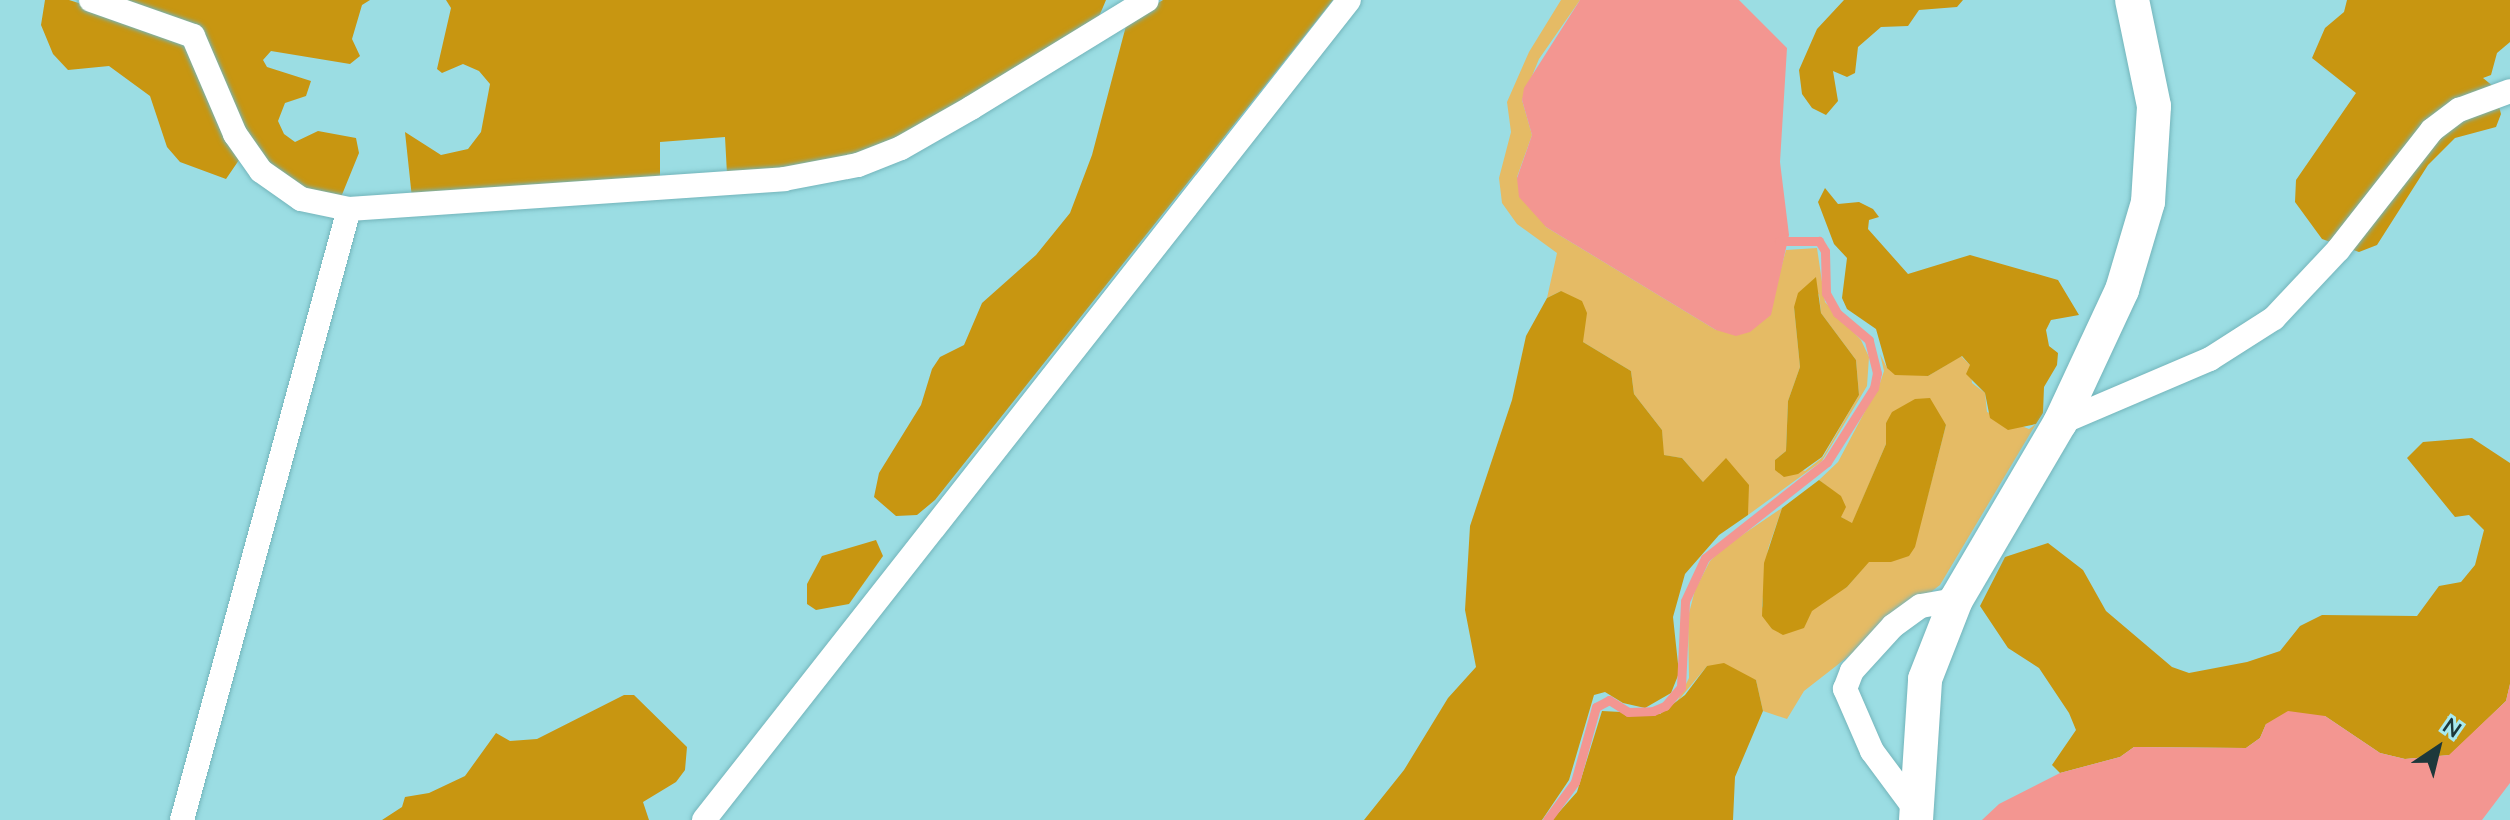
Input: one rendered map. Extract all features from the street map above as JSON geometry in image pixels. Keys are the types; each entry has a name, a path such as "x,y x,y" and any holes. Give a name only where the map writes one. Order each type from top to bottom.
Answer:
{"main road":[{"path":"1916,815 1925,679 1956,600 2060,423 2122,290 2148,202 2154,106 2132,0"}],"street":[{"path":"91,0 193,36 235,134 261,171 301,199 349,209 784,179 858,165 901,148 959,115 1147,0"},
{"path":"704,820 1349,0"},
{"path":"2060,423 2210,359 2274,318 2338,250 2432,130 2459,110 2510,91"},
{"path":"182,820 349,209"},
{"path":"1916,815 1872,751 1845,689 1852,671 1893,626 1921,606 1956,600"}],"shaded area":[{"path":"45,0 69,0 180,35 239,160 226,179 180,162 167,147 150,96 109,66 68,70 53,54 41,25"},
{"path":"110,0 370,0 362,5 352,39 360,56 350,64 271,51 263,60 267,67 311,81 306,96 285,103 278,121 284,134 295,142 318,131 356,138 359,153 339,202 305,195 257,157 208,44"},
{"path":"446,0 1106,0 1098,19 898,142 786,172 727,174 725,137 660,142 660,179 412,198 405,132 441,155 468,149 481,132 490,84 479,71 463,64 442,73 437,69 451,8"},
{"path":"1163,0 1333,0 935,500 917,515 896,516 874,497 879,473 921,405 932,369 940,357 964,345 982,303 1036,255 1070,213 1092,155 1127,22"},
{"path":"1561,0 1580,0 1539,59 1522,100 1532,135 1517,177 1546,227 1716,330 1780,272 1786,250 1817,248 1825,302 1861,340 1869,357 1867,386 1822,461 1748,515 1746,500 1709,479 1703,482 1682,458 1663,455 1662,430 1634,394 1631,371 1583,342 1561,291 1547,298 1557,253 1517,224 1502,203 1499,178 1511,132 1507,102 1529,52","holes":["1819,294 1821,313 1856,360 1859,395 1823,457 1805,471 1775,460 1786,451 1788,401 1800,367 1794,307"]},
{"path":"1580,0 1739,0 1787,48 1780,162 1789,235 1771,315 1750,332 1736,336 1716,330 1546,227 1519,197 1517,178 1532,135 1522,100 1524,88"},
{"path":"1844,0 1963,0 1957,7 1919,10 1908,26 1881,27 1858,47 1855,73 1847,77 1833,71 1838,101 1826,115 1812,108 1802,94 1799,70 1817,29"},
{"path":"2347,0 2510,0 2510,42 2497,53 2491,75 2483,78 2494,87 2501,114 2496,127 2455,138 2428,165 2377,245 2359,252 2322,239 2295,202 2296,180 2356,93 2312,58 2325,28 2344,12"},
{"path":"1825,188 1838,204 1859,202 1873,209 1879,217 1869,220 1868,229 1908,274 1970,255 2058,280 2079,315 2051,320 2046,330 2049,346 2058,353 2057,365 2044,387 2043,413 2036,424 2008,430 1990,418 1985,393 1966,374 1970,365 1962,356 1928,376 1895,375 1887,368 1876,329 1847,309 1842,298 1847,258 1834,244 1818,202"},
{"path":"1816,277 1821,313 1856,360 1859,395 1822,457 1798,474 1784,477 1775,470 1775,460 1786,451 1788,401 1800,367 1794,307 1798,293"},
{"path":"1561,291 1582,301 1587,313 1583,342 1631,371 1634,394 1662,430 1664,455 1682,458 1703,482 1726,458 1749,485 1748,515 1719,535 1685,574 1673,617 1679,673 1671,693 1645,708 1623,703 1605,692 1594,695 1569,780 1542,820 1364,820 1404,770 1448,698 1476,667 1465,610 1470,526 1512,400 1526,336 1547,298"},
{"path":"1880,354 1887,368 1928,376 1961,356 1970,365 1972,383 1985,393 1987,412 2029,429 2036,424 1940,585 1804,691 1787,719 1763,711 1756,680 1707,666 1677,702 1689,678 1688,617 1695,590 1710,561 1723,548 1782,508 1768,549 1762,606 1772,629 1847,587 1869,561 1891,562 1925,506 1946,425 1909,405 1886,423 1886,444 1852,524 1841,517 1829,488 1819,480 1838,462 1880,383 1884,371"},
{"path":"1930,398 1946,425 1915,547 1909,556 1891,562 1869,562 1847,587 1812,611 1804,628 1783,635 1772,629 1762,616 1764,563 1782,508 1819,480 1841,496 1846,507 1841,517 1852,523 1886,444 1886,423 1892,412 1915,399"},
{"path":"2472,438 2510,463 2510,684 2506,701 2450,755 2405,759 2380,753 2325,716 2266,724 2260,738 2246,748 2134,747 2120,757 2060,773 2052,765 2076,730 2069,713 2039,668 2008,648 1980,606 2005,557 2048,543 2083,570 2106,611 2172,667 2189,673 2247,662 2280,651 2300,626 2322,615 2417,616 2439,586 2461,582 2475,565 2484,530 2469,515 2455,517 2407,458 2423,442"},
{"path":"876,540 883,556 849,604 816,610 807,604 807,584 822,556"},
{"path":"1724,663 1756,680 1763,711 1735,777 1733,820 1552,820 1577,792 1602,711 1660,714 1685,695 1707,666"},
{"path":"2510,684 2510,783 2482,820 1982,820 1999,804 2060,773 2120,757 2134,747 2246,748 2260,738 2266,724 2288,711 2325,716 2380,753 2405,759 2449,755 2506,701"},
{"path":"624,695 634,695 687,747 685,770 676,782 643,802 649,820 382,820 402,807 405,797 429,793 465,776 496,733 510,741 537,739"}],"waterway":[{"path":"1547,820 1575,782 1596,707 1609,700 1628,712 1653,711 1665,706 1681,687 1685,601 1705,558 1827,462 1874,388 1877,373 1869,340 1837,313 1826,293 1825,251 1819,241 1779,241"}]}
